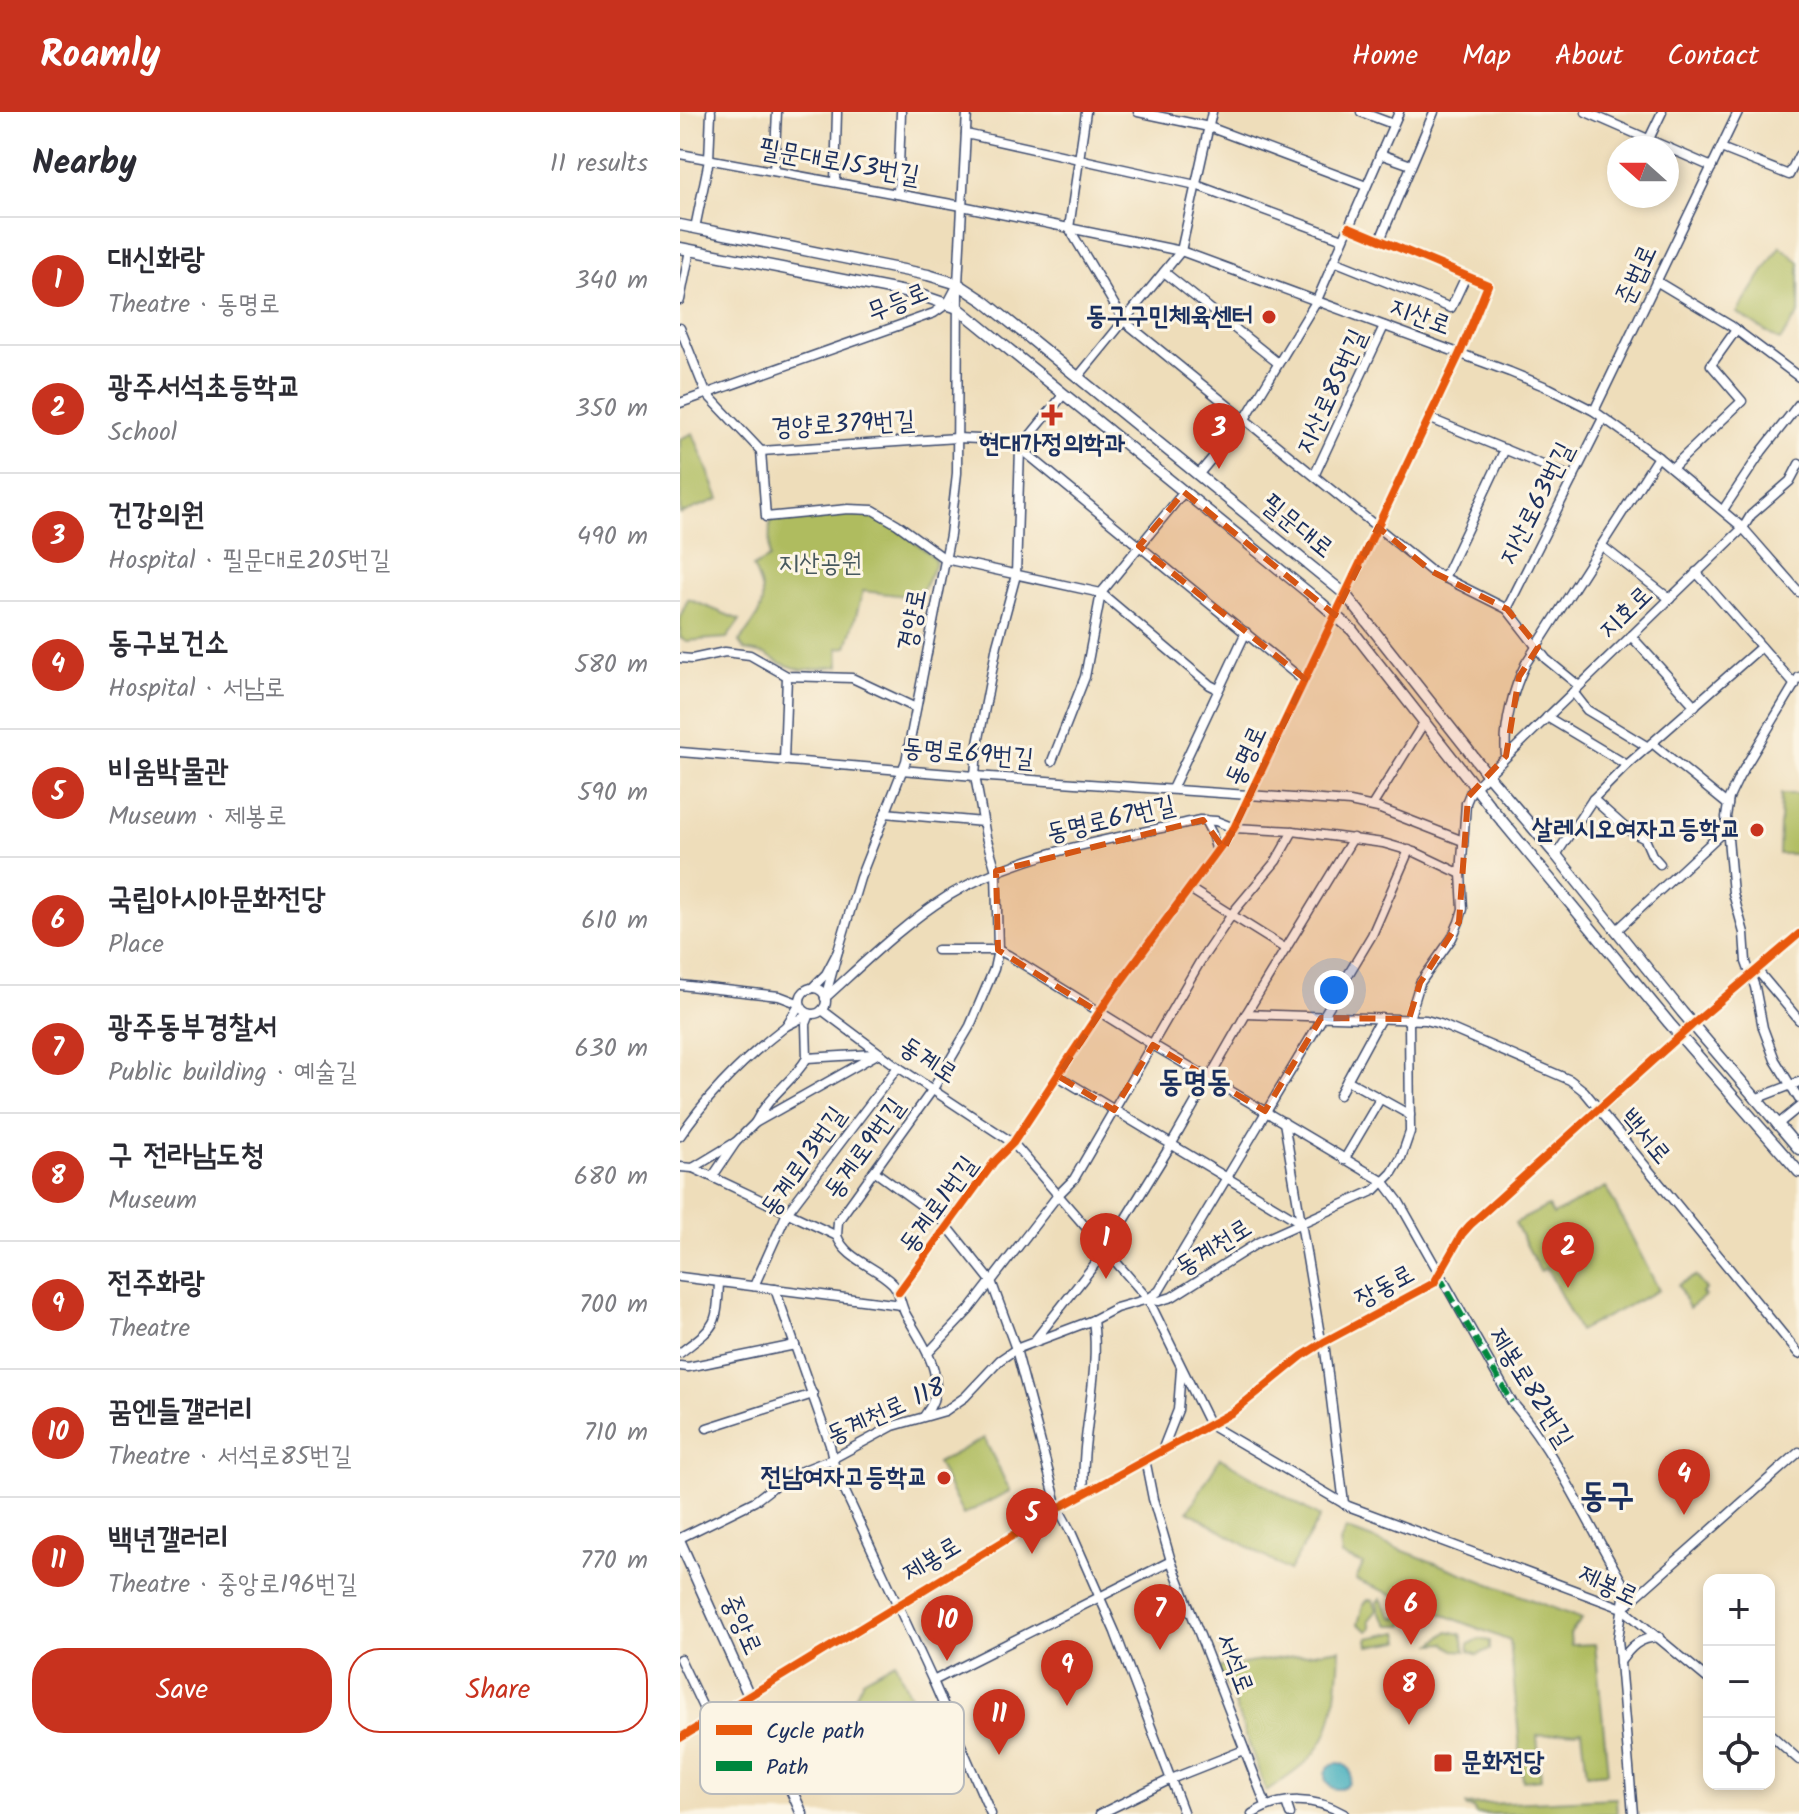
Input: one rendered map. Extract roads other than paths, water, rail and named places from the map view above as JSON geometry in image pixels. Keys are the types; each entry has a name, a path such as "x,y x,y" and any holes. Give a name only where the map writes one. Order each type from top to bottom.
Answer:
{"main road":[{"name":"필문대로","path":"680,225 958,284 984,301 1345,594 1692,1025 1799,1149"},
{"name":"필문대로","path":"685,249 953,305 1352,630 1474,787 1799,1172"},
{"name":"중앙로","path":"680,1540 752,1702"},
{"name":"중앙로","path":"793,1794 802,1814"}],"street":[{"path":"695,228 709,160 711,112"},
{"path":"774,171 777,112"},
{"path":"835,182 837,112"},
{"path":"898,194 901,112"},
{"name":"무등로","path":"958,284 967,112"},
{"path":"1086,112 1069,228 1124,321"},
{"path":"1138,112 1209,127 1366,186"},
{"path":"1078,377 1181,251 1212,112"},
{"path":"1361,112 1393,124"},
{"path":"1198,475 1245,419 1317,300 1399,112"},
{"path":"1380,240 1434,112"},
{"path":"1586,112 1642,136"},
{"path":"1650,136 1662,112"},
{"name":"준법로","path":"1594,411 1738,112"},
{"path":"966,134 1196,185 1343,239"},
{"path":"1721,148 1789,175 1799,155"},
{"path":"1679,152 1712,167"},
{"name":"필문대로153번길","path":"680,154 962,206"},
{"path":"1380,154 1411,165"},
{"name":"지산로","path":"962,206 1181,251 1549,388 1594,411 1672,468 1743,528 1799,592"},
{"path":"1349,227 1466,276"},
{"path":"680,300 685,249"},
{"name":"지산로","path":"1334,261 1451,308 1466,276"},
{"path":"1164,272 1278,363"},
{"name":"동명로","path":"1013,1143 1100,1013 1217,853 1252,795 1460,353 1488,285 1466,276"},
{"path":"1656,281 1736,330 1799,377"},
{"name":"경양로","path":"822,1010 860,878 908,754 945,559 956,498 953,305 958,284"},
{"name":"무등로","path":"680,403 953,305"},
{"name":"지산로85번길","path":"1124,321 1444,578 1507,609"},
{"name":"지산로85번길","path":"1315,474 1384,326"},
{"path":"680,328 706,393"},
{"path":"1672,468 1742,401 1711,365 1736,330"},
{"name":"경양로379번길","path":"706,393 761,451 957,438 1022,444"},
{"path":"996,871 975,776 984,705 1016,575 1022,444 1064,394"},
{"path":"1723,510 1762,451 1799,404"},
{"name":"지산로63번길","path":"1507,609 1603,418"},
{"path":"1431,419 1574,478"},
{"path":"1022,444 1139,546 1304,681"},
{"path":"1444,578 1505,449"},
{"path":"761,451 766,517 848,509 873,510 945,559 1101,593 1218,689"},
{"path":"1506,756 1505,738 1519,677 1658,457"},
{"name":"지호로","path":"1474,787 1743,528 1751,515 1790,481 1799,464"},
{"path":"1052,761 1085,677 1101,593 1184,492"},
{"path":"1602,546 1670,599"},
{"path":"1696,572 1761,647 1797,681 1739,777 1728,805 1726,829 1733,893 1763,1028 1775,1060 1795,1084 1799,1099"},
{"path":"1507,609 1546,659 1576,689 1587,710 1650,745 1728,805"},
{"path":"1172,789 1246,632"},
{"path":"1631,636 1695,706"},
{"path":"1556,855 1593,799 1627,765 1761,647"},
{"path":"680,658 741,653 763,660 787,676 852,678 916,708"},
{"path":"784,761 787,676"},
{"path":"1547,717 1627,765"},
{"path":"1372,806 1425,721"},
{"name":"동명로69번길","path":"680,752 1319,799 1372,806 1463,841"},
{"name":"동계천로","path":"1148,1299 1159,1301 1172,1297 1230,1258 1300,1222 1375,1190 1397,1165 1407,1143 1410,1115 1409,1019 1420,983 1452,938 1463,909 1461,874 1466,803 1474,787"},
{"path":"1593,799 1628,830 1645,839 1660,864"},
{"path":"885,813 982,817"},
{"path":"1205,820 1217,853"},
{"name":"동명로67번길","path":"825,998 909,922 950,895 996,871 1032,859 1205,820 1234,828 1353,838 1409,850"},
{"path":"1616,931 1726,829"},
{"path":"929,1352 969,1310 1058,1195 1074,1179 1201,960 1230,916 1276,861 1293,831"},
{"path":"1034,1341 1106,1250 1353,838"},
{"path":"1148,1299 1164,1286 1225,1178 1378,925 1409,850 1461,874"},
{"name":"동계로9번길","path":"837,1236 838,1221 933,1089 985,994 998,950 996,871"},
{"path":"1190,889 1286,949"},
{"name":"장동로","path":"1210,1425 1233,1412 1324,1342 1434,1283 1462,1234 1692,1025 1799,934"},
{"path":"937,950 998,950 1384,1182"},
{"name":"경양로","path":"786,1026 801,997 821,981 838,951"},
{"path":"1753,973 1799,1020"},
{"path":"680,985 779,996 800,1004 810,1014"},
{"path":"779,996 810,989 818,990 825,998"},
{"path":"680,1136 722,1083 786,1026 822,1010"},
{"name":"동계로","path":"822,1010 898,1067 1013,1143"},
{"path":"755,1123 766,1102 807,1058 806,1024 810,1014"},
{"path":"1246,1014 1409,1019"},
{"path":"1339,1095 1381,1018"},
{"name":"백서로","path":"1409,1019 1440,1024 1570,1080 1584,1091 1598,1112 1799,1354"},
{"path":"807,1058 879,1053"},
{"path":"693,1168 736,1142 755,1123 879,1053"},
{"name":"동계로13번길","path":"754,1286 787,1213 898,1067"},
{"name":"동계천로","path":"1058,1076 1300,1222"},
{"path":"1347,1080 1410,1115"},
{"path":"1755,1099 1795,1084"},
{"path":"1344,1160 1380,1099"},
{"path":"1777,1125 1799,1107"},
{"path":"1284,1122 1320,1335 1324,1342 1338,1432 1344,1504"},
{"path":"713,1176 736,1142"},
{"path":"1013,1143 1148,1299 1210,1425"},
{"name":"동계로1번길","path":"899,1292 994,1162 1013,1143"},
{"name":"동계로1번길","path":"680,1167 693,1168 713,1176 837,1236 846,1250 899,1292 901,1305"},
{"name":"동계로1번길","path":"874,1171 948,1226"},
{"name":"장동로","path":"1384,1182 1399,1202 1439,1276"},
{"path":"948,1226 991,1281 1016,1349 1058,1508 1099,1596 1184,1814"},
{"name":"제봉로82번길","path":"1439,1276 1512,1402 1558,1470 1622,1582 1622,1608 1617,1628 1633,1814"},
{"path":"680,1277 901,1305 929,1352 935,1370 931,1408 924,1417"},
{"path":"680,1353 712,1328 719,1307 719,1282"},
{"path":"775,1289 830,1445 835,1470 942,1702"},
{"name":"동계천로 118","path":"680,1540 736,1512 786,1477 832,1459 893,1426 945,1411 959,1402 1000,1360 1016,1349 1116,1308 1148,1299"},
{"path":"1084,1493 1093,1320"},
{"path":"680,1366 688,1367 795,1345"},
{"path":"1162,1449 1178,1410 1181,1364"},
{"path":"707,1428 813,1394"},
{"name":"제봉로","path":"738,1702 1058,1508 1210,1425 1344,1504 1622,1608 1703,1675"},
{"path":"1622,1608 1799,1452"},
{"name":"서석로","path":"1145,1459 1171,1561 1266,1805"},
{"path":"933,1681 1171,1561"},
{"path":"1619,1663 1635,1643 1660,1637"},
{"path":"680,1659 700,1702"},
{"name":"제봉로","path":"680,1738 700,1726"},
{"path":"1775,1738 1799,1760"},
{"path":"964,1750 991,1814"},
{"path":"1100,1814 1171,1779 1244,1750"},
{"path":"1286,1802 1290,1814"},
{"path":"1252,1814 1266,1805 1286,1802 1315,1802 1344,1814"}],"water":[{"path":"1338,1763 1347,1767 1351,1776 1347,1785 1338,1789 1329,1785 1325,1776 1329,1767"}],"place":[{"name":"동구구민체육센터","path":"1269,317"},
{"name":"현대가정의학과","path":"1052,415"},
{"name":"건강의원","path":"1219,469"},
{"name":"살레시오여자고등학교","path":"1757,830"},
{"name":"대신화랑","path":"1106,1279"},
{"name":"광주서석초등학교","path":"1568,1288"},
{"name":"전남여자고등학교","path":"944,1478"},
{"name":"동구보건소","path":"1684,1515"},
{"name":"비움박물관","path":"1032,1554"},
{"name":"국립아시아문화전당","path":"1411,1645"},
{"name":"광주동부경찰서","path":"1160,1650"},
{"name":"꿈엔들갤러리","path":"947,1661"},
{"name":"전주화랑","path":"1067,1706"},
{"name":"구 전라남도청","path":"1409,1725"},
{"name":"백년갤러리","path":"999,1755"},
{"name":"문화전당","path":"1443,1763"}],"district":[{"name":"동명동","path":"1195,1083"},
{"name":"동구","path":"1607,1497"}],"park label":[{"name":"지산공원","path":"820,564"}]}
